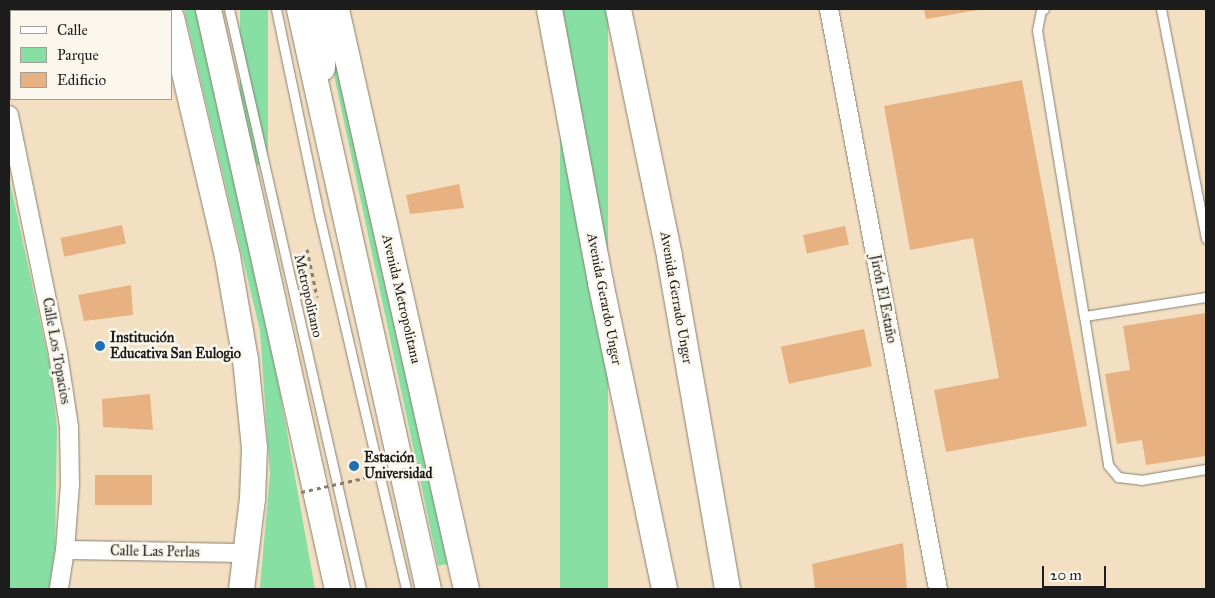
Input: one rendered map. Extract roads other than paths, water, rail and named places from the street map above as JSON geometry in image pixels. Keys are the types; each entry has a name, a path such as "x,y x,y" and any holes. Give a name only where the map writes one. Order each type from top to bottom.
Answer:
{"main road":[{"path":"208,9 338,589"},
{"path":"299,9 428,589"},
{"path":"318,9 324,43 318,96"},
{"name":"Avenida Metropolitana","path":"336,9 466,589"},
{"name":"Avenida Gerardo Unger","path":"549,9 600,282 664,589"},
{"name":"Avenida Gerrado Unger","path":"618,9 670,256 727,589"},
{"path":"172,21 228,256 245,358 254,448 252,498 241,589"}],"street":[{"name":"Jirón El Estaño","path":"829,9 938,589"},
{"name":"Calle Los Topacios","path":"9,115 58,354 68,427 70,484 65,550 58,589"},
{"name":"Calle Las Perlas","path":"65,550 245,553"}],"lane":[{"name":"Metropolitano","path":"229,9 360,589"},
{"path":"276,9 318,210 406,589"},
{"path":"1044,9 1042,10 1037,30 1108,465 1118,477 1141,480 1206,469"},
{"path":"1161,9 1206,239"},
{"path":"1084,316 1206,297"}],"place":[{"name":"Institución Educativa San Eulogio","path":"100,346"},
{"name":"Estación Universidad","path":"354,466"}]}
